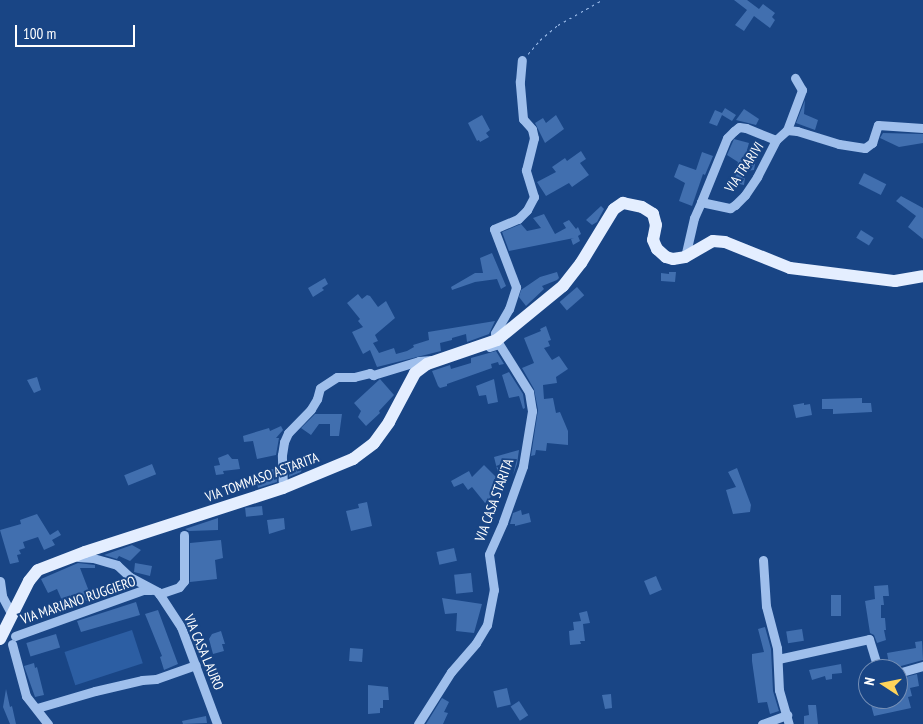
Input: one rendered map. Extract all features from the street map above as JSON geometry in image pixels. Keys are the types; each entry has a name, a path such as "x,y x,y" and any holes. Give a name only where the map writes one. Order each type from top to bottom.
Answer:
{"main road":[{"name":"VIA TOMMASO ASTARITA","path":"8,638 12,615 29,580 38,570 235,502 283,488 352,459 374,443 389,422 415,373 427,364 497,340 563,286 581,264 614,209 622,203 642,206 653,214 656,226 653,240 657,249 673,259 684,257"},
{"path":"684,257 713,241 725,242 790,268 895,281 923,276"}],"street":[{"path":"497,340 495,333 509,309 516,287 494,229 518,219 527,210 534,198 526,170 534,138 532,129 523,119 520,81 522,60"},
{"name":"VIA TRARIVI","path":"701,202 730,208 745,195 757,177 776,140 787,130 802,90 795,78"},
{"path":"787,130 865,148 872,143 878,125 923,128"},
{"name":"VIA TRARIVI","path":"684,257 694,218 727,138 739,127 776,140"},
{"name":"VIA CASA STARITA","path":"418,724 451,672 476,643 487,625 494,590 489,554 503,522 523,466 532,411 532,401 525,382 498,344 465,357 463,352"},
{"path":"283,488 282,455 284,442 288,433 314,404 320,388 337,378 354,377 370,373 373,375 419,361 440,360"},
{"path":"155,592 178,587 184,581 184,535"},
{"name":"VIA CASA LAURO","path":"49,565 50,568 80,557 93,558 117,566 155,592 180,627 217,724"},
{"path":"762,724 788,720 780,690 778,659 766,606 763,560"},
{"path":"0,581 2,596 12,615"},
{"name":"VIA MARIANO RUGGIERO","path":"48,724 26,696 8,638 143,590 155,592"},
{"path":"778,659 869,639 875,659"},
{"path":"37,708 95,690 156,679 196,666"},
{"path":"908,670 923,666"}],"path":[{"path":"522,60 540,40 558,26 602,0"}],"shaded area":[{"path":"132,630 143,663 75,685 64,652"}],"building":[{"path":"734,0 747,0 759,9 763,4 775,13 772,17 775,20 770,28 754,16 744,31 735,25 747,10"},
{"path":"805,100 804,114 818,120 815,130 796,123"},
{"path":"725,108 736,115 732,121 722,115 717,126 709,123 715,110 722,113"},
{"path":"744,109 759,119 756,125 736,120"},
{"path":"482,115 490,130 486,133 489,137 480,142 479,140 477,141 468,123"},
{"path":"556,115 564,129 545,143 535,123 543,118 546,123"},
{"path":"883,133 923,134 923,143 899,147 880,138"},
{"path":"734,139 749,143 747,150 757,153 754,170 746,171 744,185 733,183 738,162 727,155"},
{"path":"581,151 586,159 580,163 589,175 572,187 569,183 546,196 537,182 556,172 552,167 565,158 567,161"},
{"path":"702,152 713,156 705,175 703,174 692,206 679,201 685,183 674,177 679,164 696,170"},
{"path":"864,173 886,184 881,195 859,184"},
{"path":"901,196 923,208 923,239 908,227 916,216 896,201"},
{"path":"601,206 604,209 597,222 592,225 586,220"},
{"path":"544,214 555,234 566,228 563,223 569,220 576,229 578,227 581,234 578,236 580,241 573,245 571,239 574,238 509,251 502,232 521,224 527,231 541,228 533,218"},
{"path":"861,230 874,238 869,246 856,238"},
{"path":"492,253 506,286 501,289 497,279 475,282 452,290 451,287 475,273 483,273 480,258"},
{"path":"557,272 559,278 542,286 544,289 526,306 519,297 521,290 540,277"},
{"path":"669,272 676,272 675,282 661,281 661,273 669,274"},
{"path":"325,278 328,284 322,288 324,290 313,297 308,288"},
{"path":"577,287 584,295 567,310 560,302"},
{"path":"358,294 362,299 367,295 370,296 378,307 386,301 395,318 375,335 378,341 373,343 379,353 394,348 396,354 407,351 414,347 413,345 429,340 428,332 495,321 489,334 467,342 466,334 452,338 452,340 440,343 441,351 377,367 370,350 363,354 352,332 363,327 358,321 360,319 347,303"},
{"path":"546,326 551,340 548,341 550,346 544,348 552,360 559,356 568,369 556,377 557,383 543,385 544,399 553,398 556,413 560,412 568,431 568,445 547,443 546,451 536,450 535,455 531,456 538,410 534,389 522,368 534,363 524,338 541,331 540,329"},
{"path":"496,351 504,364 499,365 498,362 491,364 492,368 447,384 447,386 440,388 438,386 432,371 450,365 451,369 471,363 471,358"},
{"path":"509,372 523,394 525,408 523,409 519,396 509,398 502,375"},
{"path":"37,377 41,390 34,393 27,380"},
{"path":"380,379 394,395 379,411 380,413 366,426 358,417 361,411 354,403"},
{"path":"494,379 498,402 488,404 486,395 479,396 476,386"},
{"path":"862,398 862,403 871,403 872,412 833,414 833,409 822,409 822,399"},
{"path":"804,403 804,405 810,404 812,415 796,418 793,405"},
{"path":"315,414 342,414 339,436 330,436 330,424 319,424 311,435 301,428"},
{"path":"281,426 283,430 276,438 279,438 276,455 257,459 253,441 244,442 243,436 269,428 270,431"},
{"path":"519,450 517,464 513,475 517,459 496,466 494,457"},
{"path":"228,454 232,459 238,459 240,469 223,471 224,474 216,475 214,466 220,465 218,458"},
{"path":"302,459 300,463 303,464 301,472 289,477 289,463"},
{"path":"152,464 156,474 128,485 124,475"},
{"path":"484,465 500,481 496,466 509,478 485,503 472,487 468,490 463,483 454,487 451,481 469,471 472,477"},
{"path":"276,468 277,482 258,488 255,475"},
{"path":"737,468 751,505 750,512 733,514 726,490 736,487 728,472"},
{"path":"367,502 372,526 351,531 346,511 359,508 358,504"},
{"path":"262,506 263,515 246,517 245,508"},
{"path":"521,510 522,515 529,513 531,522 515,526 515,524 510,524 513,513"},
{"path":"37,514 50,535 58,530 61,535 52,540 55,545 44,550 38,537 23,542 25,548 19,550 21,554 17,555 19,562 10,564 0,530 21,524 20,520"},
{"path":"218,518 218,530 189,531 185,529"},
{"path":"284,518 285,529 269,534 267,520"},
{"path":"221,540 223,558 215,560 217,579 190,582 190,543"},
{"path":"132,545 141,550 130,561 119,556 117,559 104,555"},
{"path":"454,548 457,561 439,565 436,552"},
{"path":"78,563 95,565 95,568 80,568 92,599 86,601 84,597 64,605 57,589 48,593 41,579"},
{"path":"135,563 152,566 150,576 134,572"},
{"path":"471,573 473,592 456,594 454,575"},
{"path":"656,576 662,590 650,595 644,581"},
{"path":"888,585 889,596 883,596 884,605 881,605 881,618 885,618 886,630 884,630 886,640 877,643 874,635 870,633 865,601 875,599 874,586"},
{"path":"831,595 841,595 841,616 831,616"},
{"path":"442,598 482,604 474,633 456,631 457,613 445,614"},
{"path":"136,602 140,615 81,632 77,621"},
{"path":"158,610 178,664 164,670 160,657 162,656 145,614"},
{"path":"587,611 590,623 583,624 585,641 580,641 581,644 570,645 569,631 574,630 573,622 581,621 579,613"},
{"path":"765,627 771,649 773,691 779,711 770,714 767,702 758,703 752,661 752,654 764,652 758,629"},
{"path":"802,629 804,641 788,643 786,632"},
{"path":"221,631 225,644 222,644 224,651 213,654 209,639 212,634"},
{"path":"56,634 60,647 30,656 26,643"},
{"path":"922,641 923,660 908,664 908,659 888,659 887,653 916,648 915,642"},
{"path":"350,648 363,649 362,662 349,661"},
{"path":"34,663 35,668 37,667 44,695 35,697 24,666"},
{"path":"841,664 842,673 832,674 832,679 826,680 825,676 812,680 809,670"},
{"path":"917,674 919,686 910,688 912,696 908,697 908,676"},
{"path":"368,685 388,687 389,700 383,700 383,708 380,708 380,713 368,714"},
{"path":"507,688 511,705 497,708 493,691"},
{"path":"6,689 16,724 10,724 3,707"},
{"path":"611,694 612,708 605,709 602,695"},
{"path":"908,697 911,708 908,709"},
{"path":"442,698 449,702 444,712 448,713 443,724 426,724"},
{"path":"519,701 528,715 520,721 511,706"},
{"path":"808,705 816,705 818,724 804,724 804,716 809,715"},
{"path":"872,709 906,709 874,716"},
{"path":"206,716 207,723 183,724 182,721"}]}
